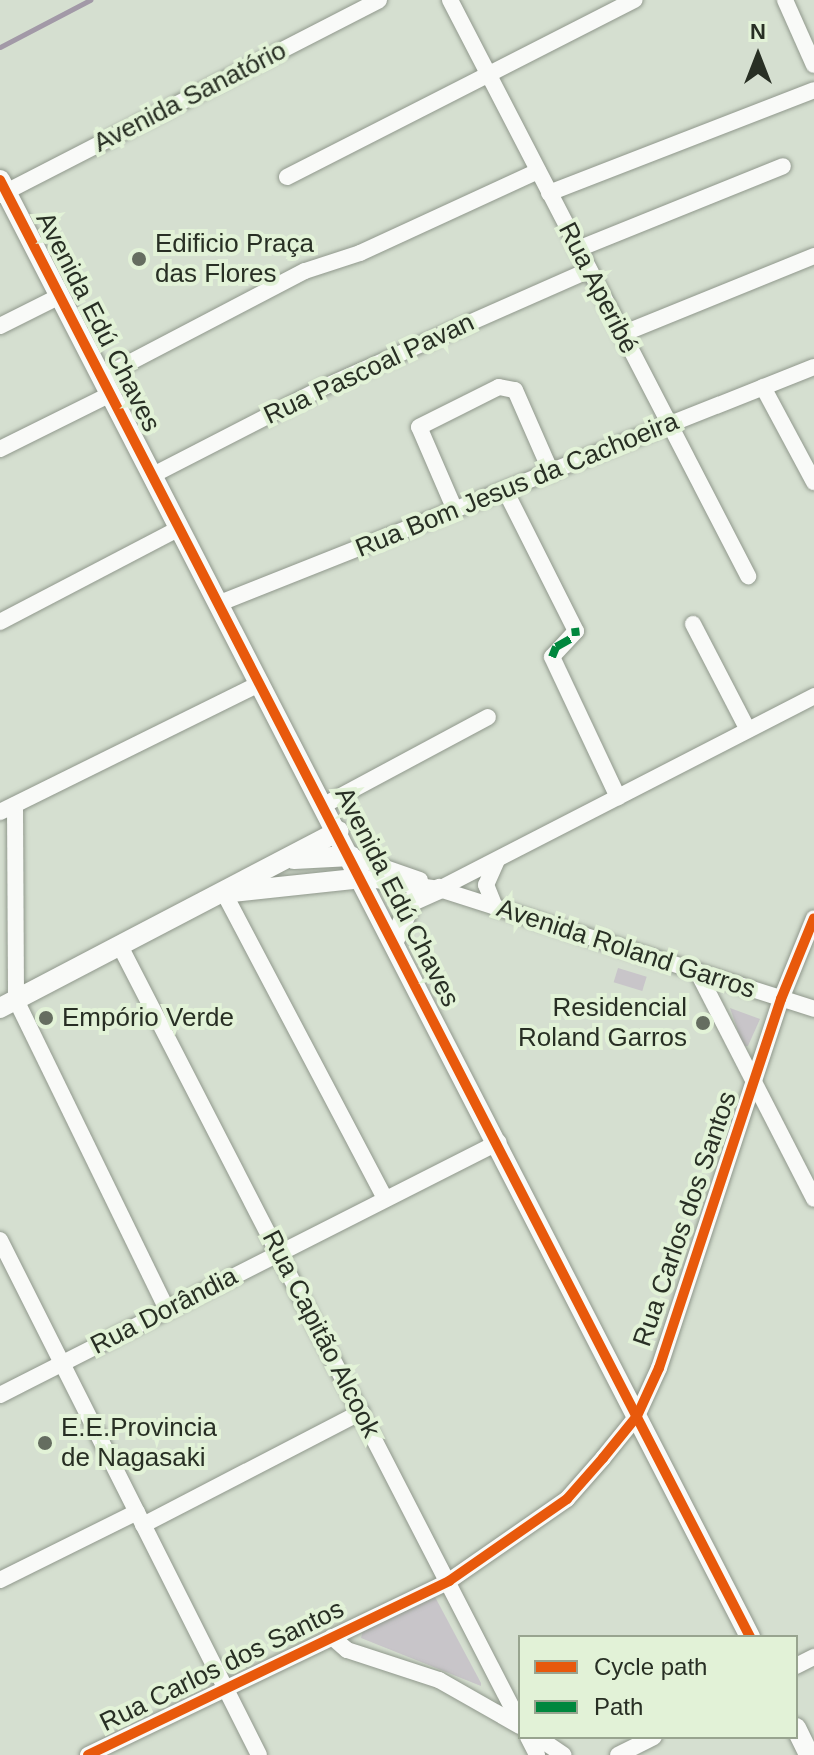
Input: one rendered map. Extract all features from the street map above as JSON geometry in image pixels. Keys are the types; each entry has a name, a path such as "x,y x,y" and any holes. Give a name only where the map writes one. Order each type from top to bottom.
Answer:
{"main road":[{"name":"Avenida Edú Chaves","path":"2,189 499,1142 749,1635"},
{"path":"282,861 338,831"},
{"name":"Avenida Roland Garros","path":"8,1004 282,861 351,856"},
{"name":"Avenida Roland Garros","path":"224,893 362,878"},
{"path":"394,941 412,901 439,889"},
{"path":"798,1732 809,1755"}],"street":[{"name":"Avenida Sanatório","path":"2,189 379,0"},
{"name":"Rua Aperibé","path":"450,0 748,576"},
{"path":"287,177 635,0"},
{"path":"785,0 814,65"},
{"path":"549,193 814,90"},
{"path":"578,249 783,166"},
{"path":"0,449 305,271 360,253 538,171"},
{"path":"622,334 814,256"},
{"name":"Rua Pascoal Pavan","path":"153,475 322,388 589,270"},
{"path":"0,326 60,296"},
{"name":"Rua Bom Jesus da Cachoeira","path":"220,603 814,367"},
{"path":"455,510 419,427 499,387 515,390 551,472"},
{"path":"763,387 814,482"},
{"path":"505,490 575,628 576,636 556,647 552,657 618,797"},
{"path":"0,622 180,528"},
{"path":"693,624 748,730"},
{"path":"167,1310 8,1004 8,808 261,683"},
{"path":"439,889 814,696"},
{"path":"324,805 488,717"},
{"name":"Avenida Roland Garros","path":"351,856 439,889 814,1009"},
{"path":"495,907 486,885 498,859"},
{"name":"Avenida Roland Garros","path":"362,878 439,889"},
{"path":"224,893 385,1198"},
{"name":"Rua Carlos dos Santos","path":"88,1755 449,1581 567,1499 637,1416 663,1354 781,999 814,918"},
{"name":"Rua Capitão Alcook","path":"120,946 518,1720"},
{"path":"697,971 814,1199"},
{"name":"Rua Dorândia","path":"0,1395 499,1142"},
{"path":"0,1240 5,1263 62,1363 259,1755"},
{"path":"0,1580 140,1518 361,1412"},
{"path":"332,1637 347,1650 450,1685 518,1723"},
{"path":"540,1739 564,1755"},
{"path":"618,1755 650,1739"}],"shaded area":[{"path":"618,968 647,977 642,991 614,982"},
{"path":"730,1008 760,1019 748,1046 743,1046"},
{"path":"434,1595 481,1686 361,1638 363,1630"}],"waterway":[{"path":"0,47 90,0"}],"marked path":[{"path":"552,657 556,647 576,636 575,628"}],"cycle path":[{"path":"0,180 749,1635"},
{"path":"88,1755 449,1581 567,1499 603,1458 637,1416 659,1368 781,999 814,918"}],"place":[{"name":"Edificio Praça das Flores","path":"139,259"},
{"name":"Empório Verde","path":"46,1018"},
{"name":"Residencial Roland Garros","path":"703,1023"},
{"name":"E.E.Provincia de Nagasaki","path":"45,1443"}]}
